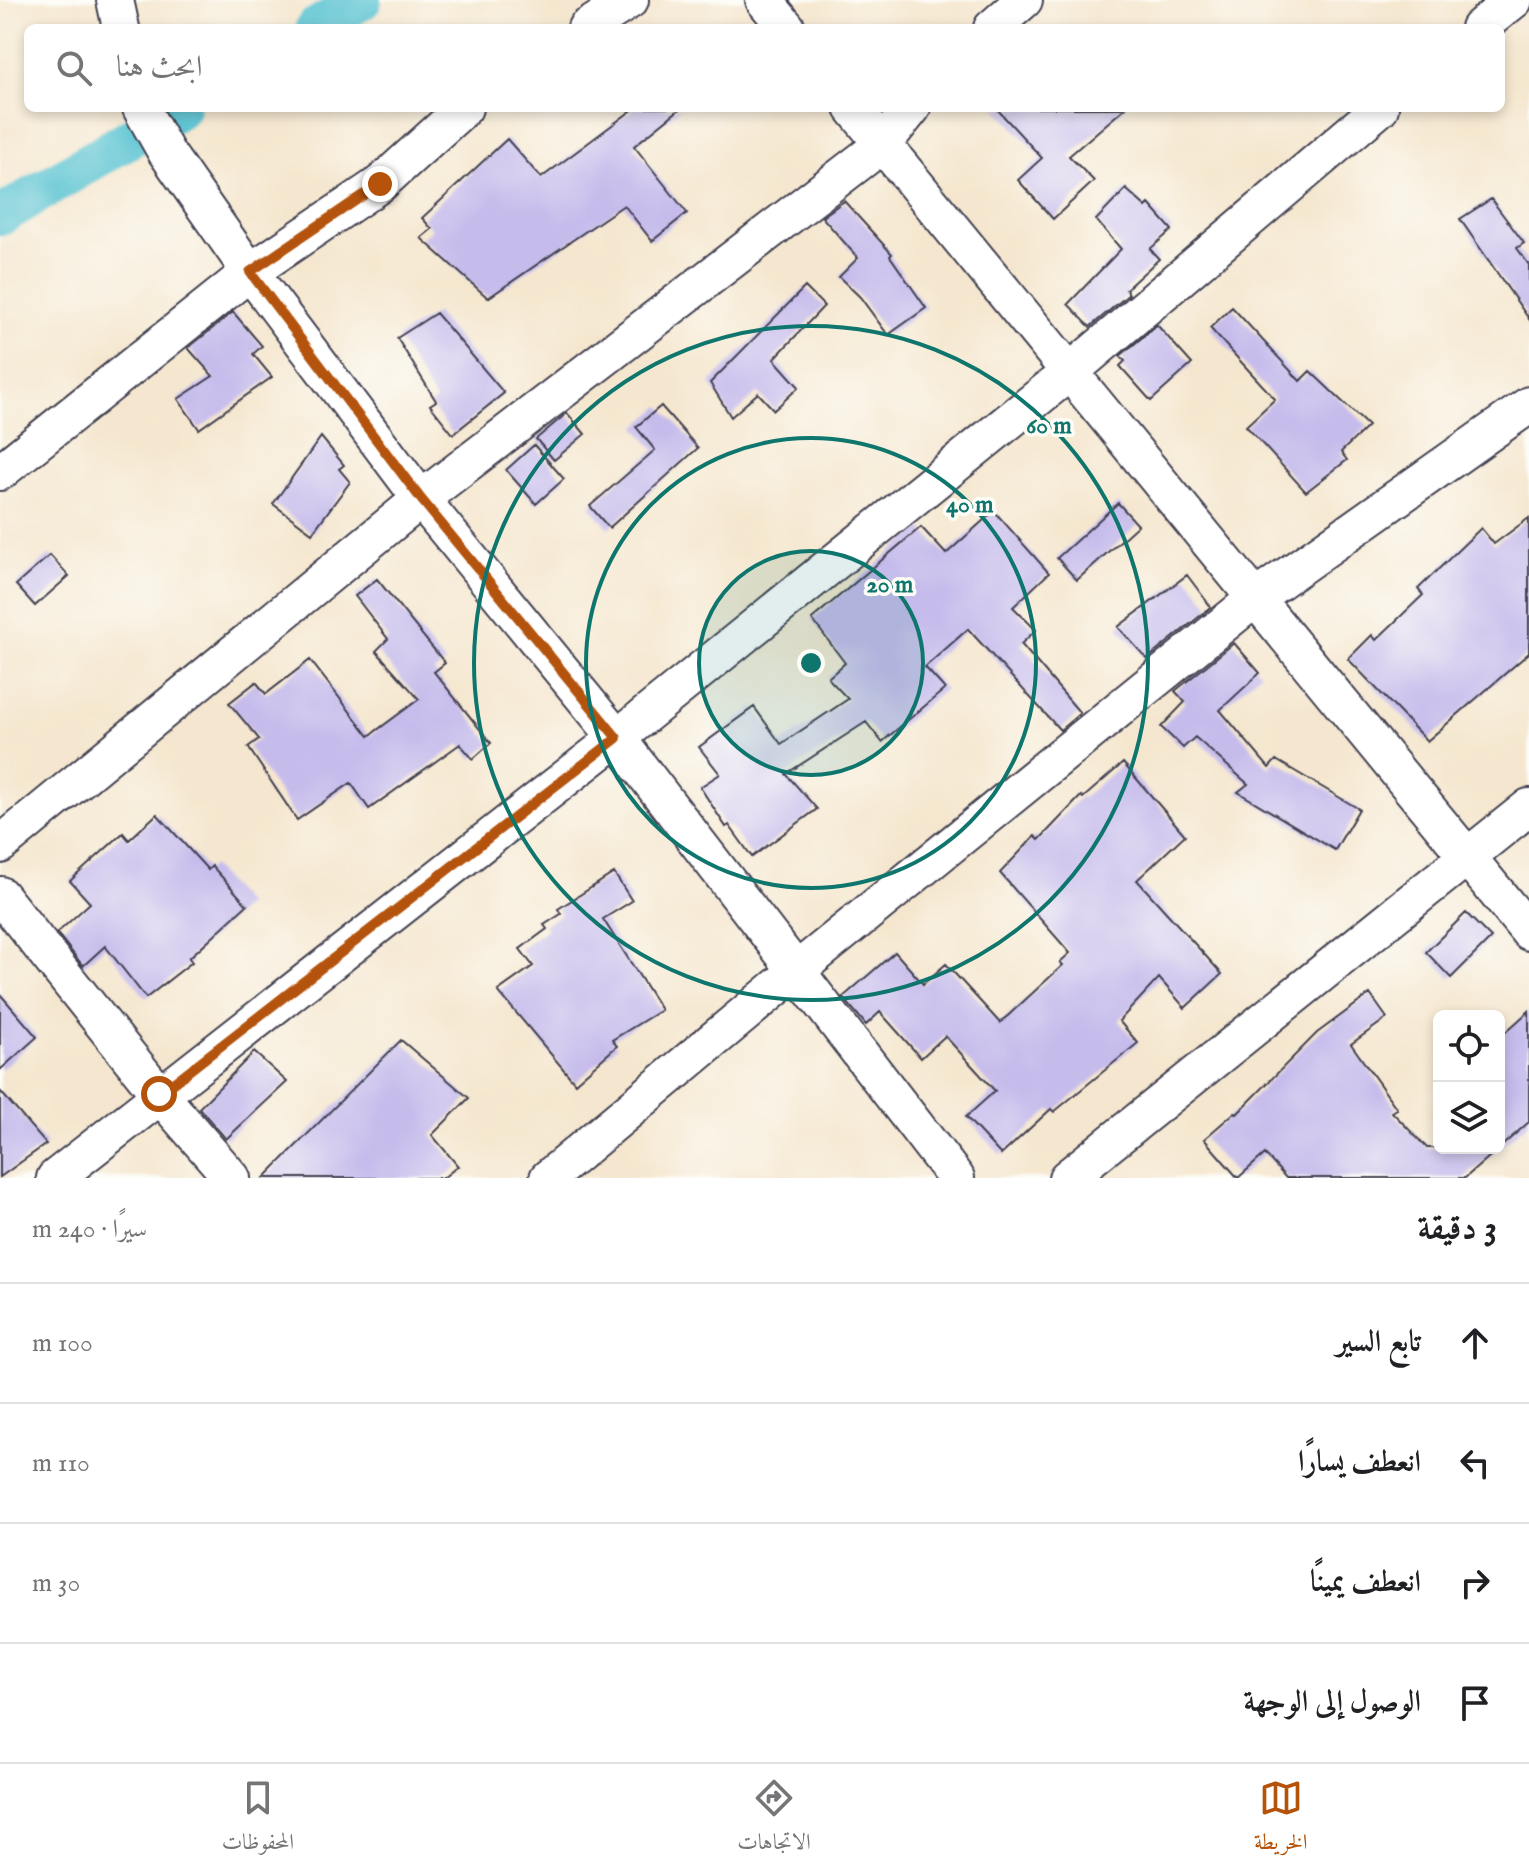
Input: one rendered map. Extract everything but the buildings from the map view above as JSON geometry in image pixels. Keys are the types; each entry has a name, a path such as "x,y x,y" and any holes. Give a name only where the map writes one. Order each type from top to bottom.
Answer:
{"street":[{"path":"115,0 120,24"},
{"path":"592,24 630,0"},
{"path":"764,0 784,24"},
{"path":"997,24 1024,0"},
{"path":"1486,24 1515,6"},
{"path":"143,112 166,152 250,272 421,499 617,738 956,1178"},
{"path":"0,472 250,272 380,184 460,112"},
{"path":"856,112 1529,932"},
{"path":"0,845 421,499 883,144 909,112"},
{"path":"55,1178 617,738 1071,371 1375,112"},
{"path":"555,1176 796,971 1257,597 1529,405"},
{"path":"1067,1178 1529,807"},
{"path":"0,895 159,1094 232,1178"}],"waterway":[{"path":"322,24 362,0"},
{"path":"0,216 173,112"}],"route":[{"path":"159,1094 617,738 421,499 250,272 380,184"}]}
